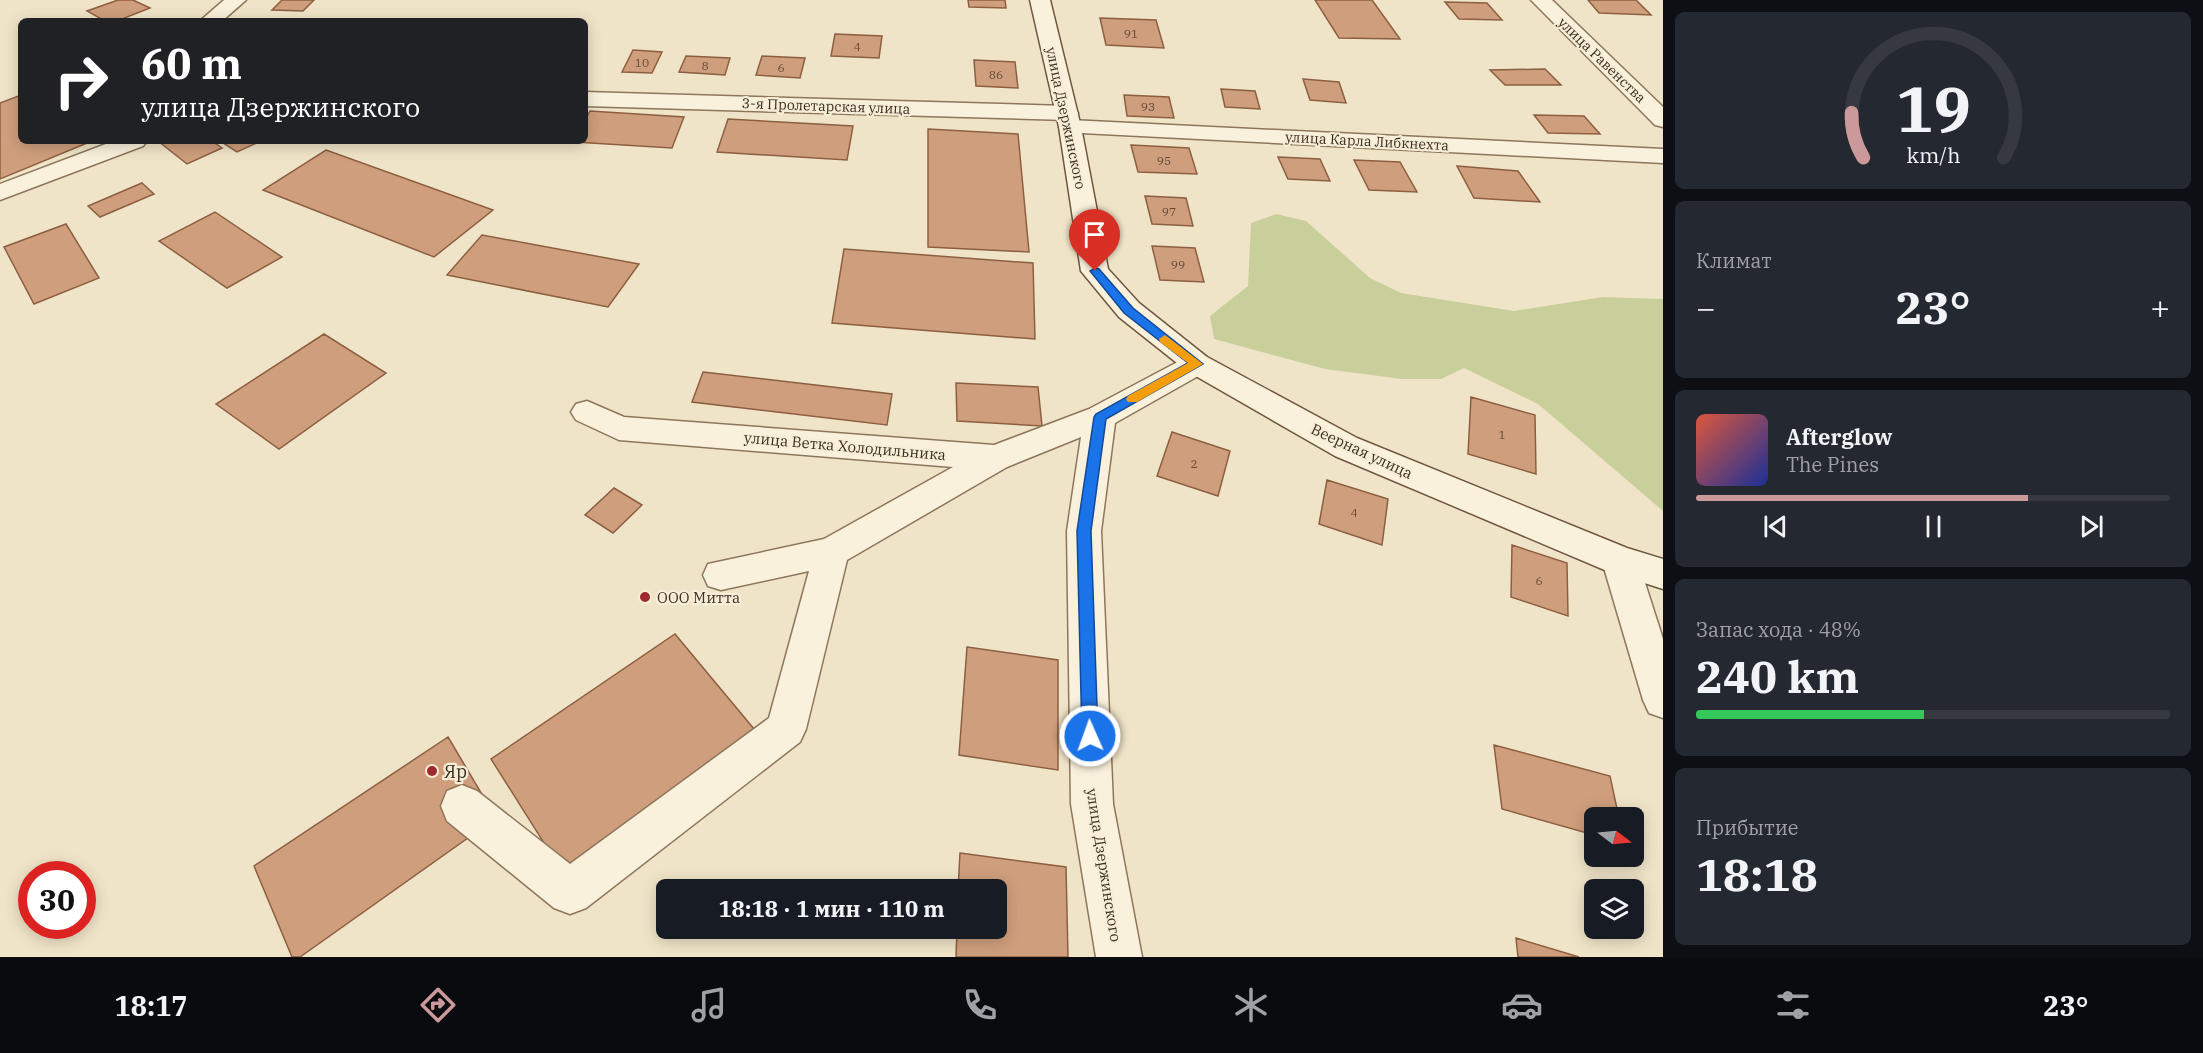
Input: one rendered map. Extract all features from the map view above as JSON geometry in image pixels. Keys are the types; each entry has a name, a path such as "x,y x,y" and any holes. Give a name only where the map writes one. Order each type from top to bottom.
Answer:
{"street":[{"path":"214,18 236,0"},
{"name":"улица Дзержинского","path":"1040,0 1069,120 1095,271"},
{"name":"улица Равенства","path":"1540,0 1663,120"},
{"name":"3-я Пролетарская улица","path":"588,99 1069,120"},
{"name":"улица Карла Либкнехта","path":"1069,120 1663,156"},
{"path":"0,193 127,144"},
{"name":"Веерная улица","path":"1095,271 1129,310 1197,364 1347,447 1620,561 1663,574"},
{"path":"1100,417 1197,364"},
{"name":"улица Ветка Холодильника","path":"587,412 619,428 996,459 1100,417"},
{"name":"улица Дзержинского","path":"1100,417 1084,531 1092,804 1119,957"},
{"path":"721,575 832,552 996,459"},
{"path":"462,806 570,892 786,729 832,552"},
{"path":"1620,561 1663,700"}],"green space":[{"path":"1276,214 1306,221 1370,278 1401,293 1514,311 1603,297 1663,299 1663,511 1538,404 1464,368 1441,379 1402,379 1325,369 1214,339 1210,316 1248,286 1251,223"}],"building":[{"path":"118,0 133,0 150,8 125,18 100,18 87,11"},
{"path":"282,0 314,0 303,11 272,10"},
{"path":"968,0 1005,0 1006,8 969,7"},
{"path":"1315,0 1372,0 1400,39 1339,38"},
{"path":"1588,0 1636,0 1651,15 1599,13"},
{"path":"1445,2 1487,3 1502,20 1459,19"},
{"path":"1100,18 1156,20 1164,48 1106,45"},
{"path":"835,34 882,36 879,58 831,56"},
{"path":"633,50 662,52 652,73 622,72"},
{"path":"686,56 730,58 725,75 679,72"},
{"path":"762,56 805,58 800,78 756,75"},
{"path":"974,60 1015,62 1018,88 976,86"},
{"path":"1545,69 1561,85 1505,85 1490,70"},
{"path":"1303,79 1339,82 1346,103 1310,100"},
{"path":"1221,89 1255,91 1260,109 1225,107"},
{"path":"1124,95 1169,97 1174,118 1127,116"},
{"path":"18,96 18,144 85,144 0,179 0,103"},
{"path":"590,111 684,117 672,148 588,143"},
{"path":"1534,115 1584,116 1600,134 1548,133"},
{"path":"728,119 853,126 847,160 717,152"},
{"path":"928,129 1018,134 1029,252 928,247"},
{"path":"162,144 216,144 222,148 187,164"},
{"path":"225,144 254,144 237,152"},
{"path":"1131,145 1189,148 1197,174 1138,172"},
{"path":"326,150 493,210 434,257 263,190"},
{"path":"1278,157 1320,159 1330,181 1288,179"},
{"path":"1354,160 1400,162 1417,192 1369,190"},
{"path":"1457,166 1518,171 1540,202 1474,198"},
{"path":"142,183 154,194 100,217 88,206"},
{"path":"1145,196 1186,198 1193,226 1152,224"},
{"path":"215,212 282,257 227,288 159,241"},
{"path":"66,224 99,278 34,304 4,247"},
{"path":"482,235 639,264 608,307 447,275"},
{"path":"1152,246 1195,248 1204,282 1160,280"},
{"path":"844,249 1033,263 1035,339 832,323"},
{"path":"324,334 386,373 279,449 216,404"},
{"path":"703,372 892,394 887,425 692,402"},
{"path":"956,383 1038,387 1042,426 957,421"},
{"path":"1471,397 1535,415 1536,474 1468,454"},
{"path":"1172,432 1230,451 1218,496 1157,476"},
{"path":"1327,480 1388,499 1382,545 1319,524"},
{"path":"614,488 642,505 613,533 585,515"},
{"path":"1512,545 1567,563 1568,616 1511,597"},
{"path":"675,634 769,747 578,897 491,759"},
{"path":"967,647 1058,660 1058,770 959,755"},
{"path":"448,737 496,818 300,957 292,957 254,866"},
{"path":"1494,745 1610,776 1617,807 1584,807 1584,832 1502,809"},
{"path":"960,853 1066,867 1068,957 956,957 957,939 1007,939 1007,879 959,879"},
{"path":"1516,938 1579,957 1518,957"}],"slow traffic":[{"path":"1133,399 1197,364 1165,339"}],"place":[{"name":"ООО Митта","path":"645,597"},
{"name":"Яр","path":"432,771"}],"route":[{"path":"1090,736 1084,531 1100,417 1197,364 1129,310 1095,271"}]}
